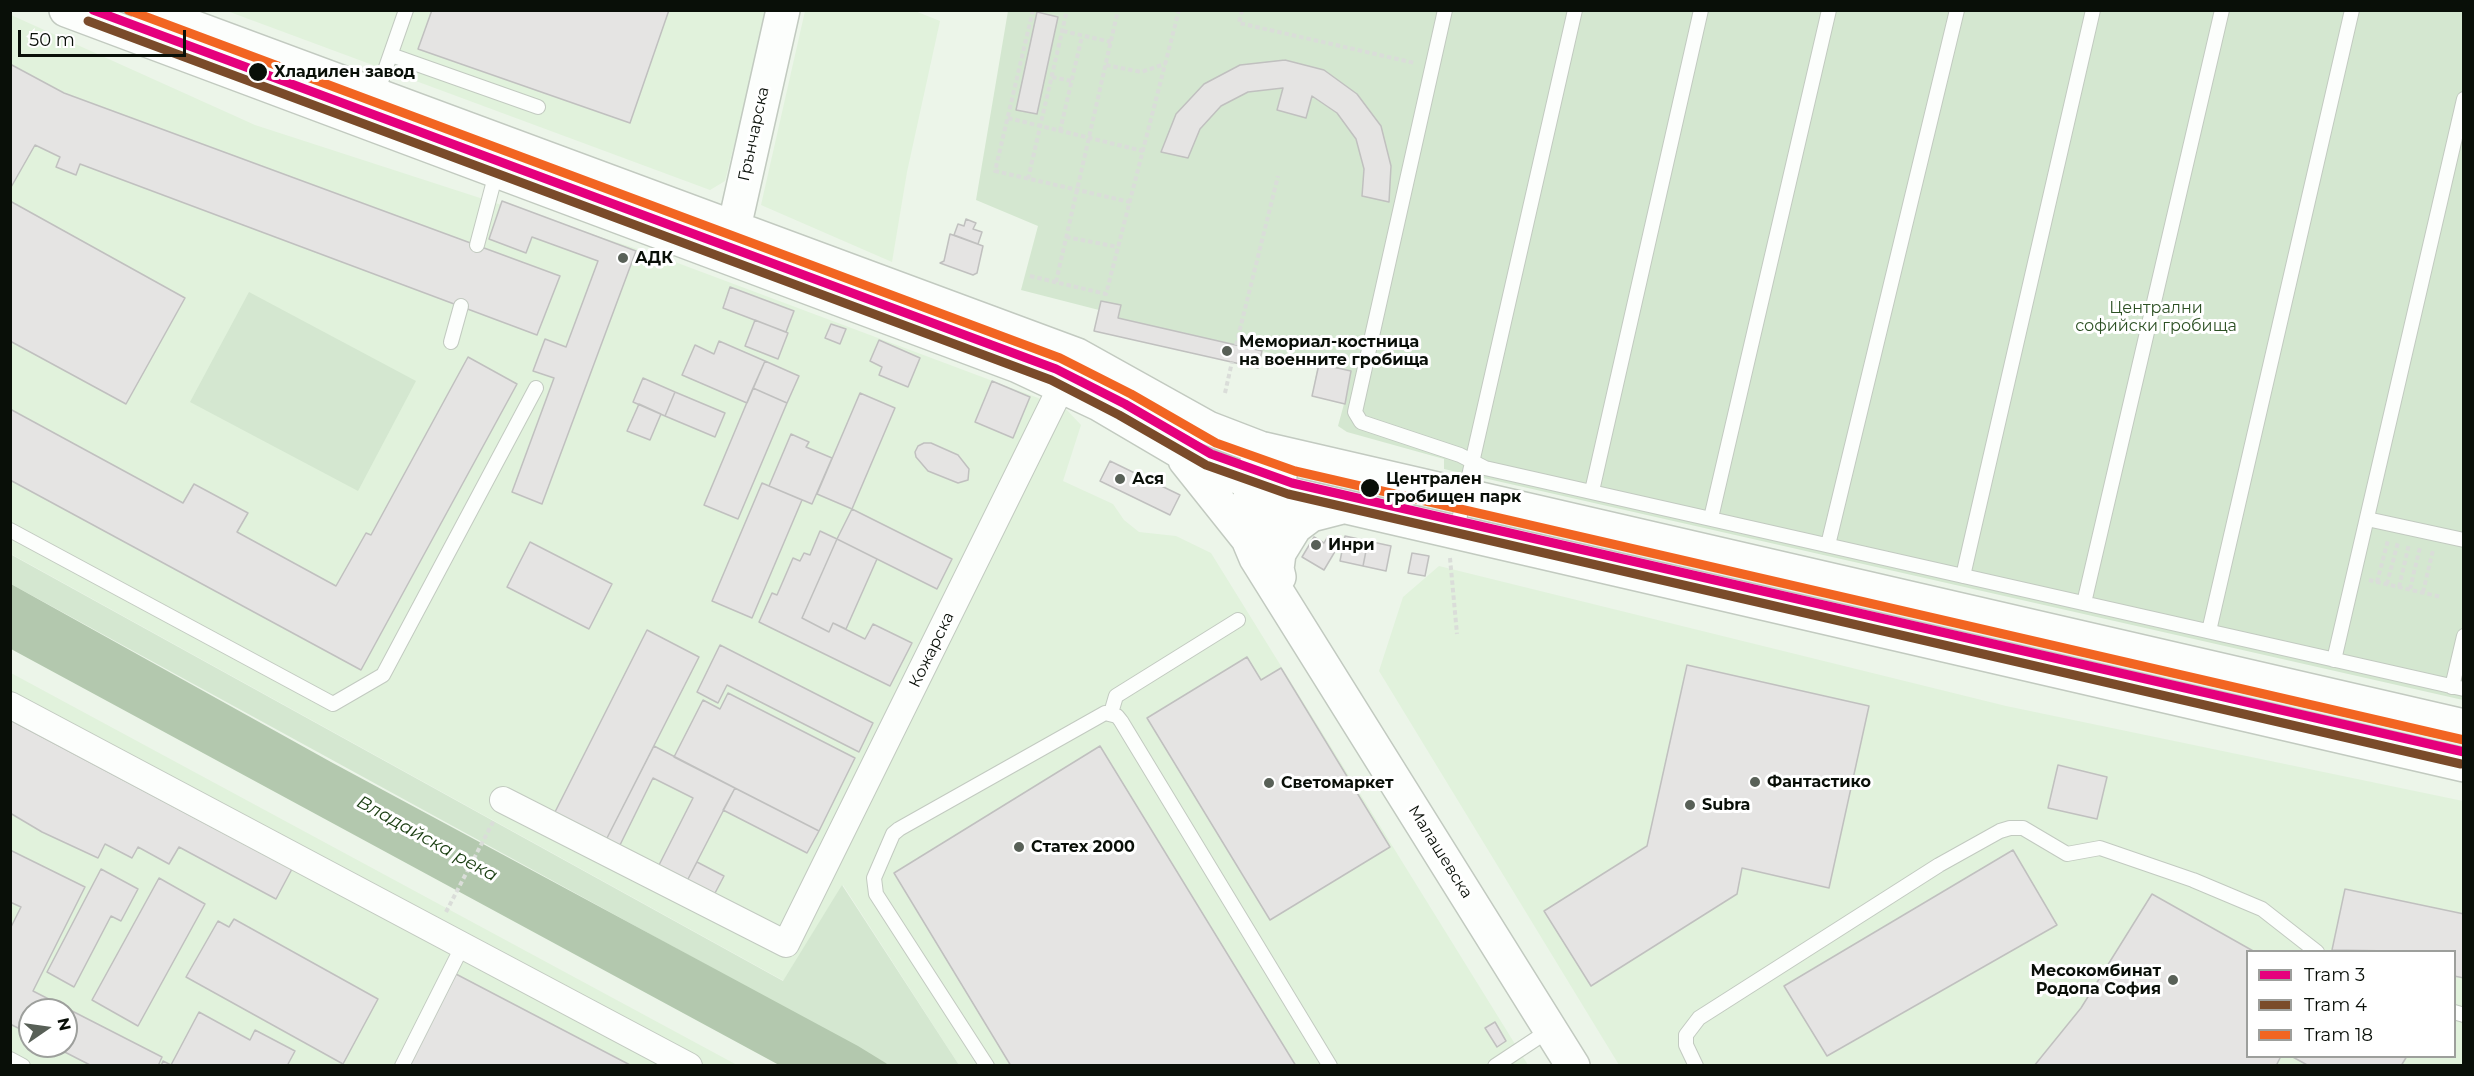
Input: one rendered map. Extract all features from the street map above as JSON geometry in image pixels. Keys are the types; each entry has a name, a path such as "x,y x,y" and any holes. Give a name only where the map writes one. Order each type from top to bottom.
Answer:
{"street":[{"path":"66,10 154,20 372,110 730,243 957,343 1062,386 1099,404 1201,464 1265,487 1342,507 1453,545 2463,765"},
{"name":"Грънчарска","path":"730,243 783,10"},
{"path":"372,110 496,173 730,243 1077,355 1208,428 1272,451 2463,726"},
{"name":"Кожарска","path":"503,800 786,944 1077,355"},
{"path":"1176,449 1248,539"},
{"name":"Малашевска","path":"1272,451 1265,487 1270,540 1276,571 1289,607"},
{"name":"Малашевска","path":"1265,487 1248,507 1248,539 1573,1065"},
{"path":"1276,571 1279,554 1295,527 1311,515 1342,507"},
{"path":"10,705 462,947 689,1065"}],"lane":[{"path":"372,110 406,10"},
{"path":"1444,10 1355,412 1361,422 1460,455 1485,468 2458,688 2463,636"},
{"path":"1453,545 1575,10"},
{"path":"1592,491 1701,10"},
{"path":"1711,519 1829,10"},
{"path":"1828,545 1957,10"},
{"path":"1963,576 2093,10"},
{"path":"2084,603 2222,10"},
{"path":"2209,631 2352,10"},
{"path":"391,55 538,107"},
{"path":"2334,660 2463,99"},
{"path":"477,245 496,173"},
{"path":"451,342 461,306"},
{"path":"10,530 333,704 383,675 536,388"},
{"path":"2367,519 2463,540"},
{"path":"1111,714 1116,696 1238,620"},
{"path":"987,1065 876,894 874,878 893,834 899,829 1099,715 1111,714 1121,721 1330,1065"},
{"path":"1696,1065 1686,1046 1686,1035 1699,1018 1940,865 2000,831 2010,828 2023,828 2067,854 2078,854 2100,848 2193,880 2262,909 2316,950"},
{"path":"402,1065 462,947"},
{"path":"1495,1065 1551,1029"},
{"path":"10,1059 23,1065"}],"path":[{"path":"1033,10 995,171 1130,202"},
{"path":"1028,179 1067,10"},
{"path":"1056,282 1118,10"},
{"path":"1030,276 1106,294 1179,10"},
{"path":"1242,10 1239,23 1432,67"},
{"path":"1063,31 1111,42"},
{"path":"1060,131 1082,36"},
{"path":"1106,65 1141,72 1165,64"},
{"path":"1052,77 1072,81"},
{"path":"1008,118 1143,152"},
{"path":"1236,345 1278,176"},
{"path":"1066,237 1118,247"},
{"path":"1225,393 1232,362"},
{"path":"2377,582 2413,529"},
{"path":"2387,584 2413,529"},
{"path":"2399,587 2413,529"},
{"path":"2410,590 2413,529"},
{"path":"2413,529 2422,592"},
{"path":"1453,545 1457,634"},
{"path":"2353,576 2441,597"},
{"path":"443,918 488,833"}],"shaded area":[{"path":"227,11 768,11 725,181 710,190"},
{"path":"805,11 915,11 940,21 907,172 892,262 761,205"},
{"path":"11,15 255,125 659,256 1065,408 1081,425 1063,481 1113,504 1124,520 1139,532 1176,536 1211,553 1528,1065 959,1065 843,885 784,981 11,554"},
{"path":"1439,566 2006,706 2463,801 2463,1065 1619,1065 1379,671 1403,597"},
{"path":"11,673 737,1065 11,1065"}],"green space":[{"name":"Централни софийски гробища","path":"1008,11 2463,11 2463,700 1444,469 1444,459 1347,432 1338,426 1344,404 1312,396 1318,364 1262,351 1258,368 1094,331 1099,310 1021,290 1038,226 976,200"},
{"path":"249,292 416,381 358,491 190,402"},
{"path":"10,554 783,981 842,885 959,1065 889,1065 11,584"}],"water":[{"name":"Владайска река","path":"11,584 331,762 858,1046 889,1065 779,1065 11,649"}],"building":[{"path":"432,10 669,10 630,123 418,49"},
{"path":"1037,12 1058,17 1037,114 1016,110"},
{"path":"1285,60 1324,70 1357,94 1381,126 1391,166 1389,202 1362,196 1364,169 1356,139 1337,113 1312,96 1306,118 1277,110 1283,88 1248,92 1221,106 1200,129 1188,158 1161,152 1176,114 1204,84 1240,65"},
{"path":"10,64 64,93 560,276 537,335 80,164 76,175 56,167 60,157 35,145 10,189"},
{"path":"10,201 185,298 126,404 10,341"},
{"path":"502,201 636,251 542,504 512,492 554,378 533,371 545,339 566,347 598,261 532,237 526,253 489,239"},
{"path":"966,219 976,223 973,229 982,232 978,244 954,235 958,224 964,226"},
{"path":"950,234 983,246 977,273 973,275 940,263 944,261"},
{"path":"730,287 794,311 786,332 723,308"},
{"path":"1101,301 1121,305 1118,318 1262,351 1258,368 1094,331"},
{"path":"755,320 788,333 778,359 745,346"},
{"path":"831,324 846,329 840,344 825,338"},
{"path":"879,340 920,358 908,387 879,375 882,367 870,361"},
{"path":"719,341 765,361 747,403 682,375 695,345 714,354"},
{"path":"468,357 517,384 361,670 10,480 10,409 183,503 194,484 248,513 237,532 336,586 366,533 371,535"},
{"path":"765,361 799,376 787,403 753,388"},
{"path":"1319,364 1351,371 1345,404 1312,396"},
{"path":"643,378 675,392 665,416 633,402"},
{"path":"992,381 1030,397 1013,438 975,422"},
{"path":"753,388 787,403 738,519 704,505"},
{"path":"675,392 725,413 715,437 665,416"},
{"path":"860,393 895,408 852,509 817,494"},
{"path":"639,404 661,414 650,440 627,431"},
{"path":"791,434 809,442 806,447 832,458 812,504 769,486"},
{"path":"931,443 958,455 969,469 968,480 958,483 928,471 916,457 915,452 918,446"},
{"path":"1110,461 1180,495 1170,515 1100,481"},
{"path":"762,483 802,500 752,618 712,601"},
{"path":"852,509 952,559 937,589 837,539"},
{"path":"820,531 837,539 802,618 829,632 833,623 865,639 873,624 912,643 890,686 759,622 772,593 777,595 793,558 800,561 804,553 810,555"},
{"path":"1328,536 1340,543 1324,570 1302,557 1314,537 1324,543"},
{"path":"1345,536 1368,541 1363,566 1340,561"},
{"path":"837,539 877,559 846,629 833,623 829,632 802,618"},
{"path":"1368,541 1391,546 1386,571 1363,566"},
{"path":"530,542 612,584 589,629 507,587"},
{"path":"1412,553 1429,556 1425,576 1408,573"},
{"path":"647,630 699,657 606,840 554,814"},
{"path":"720,645 873,723 859,752 727,685 718,703 697,692"},
{"name":"Светомаркет","path":"1247,657 1261,680 1281,668 1390,847 1270,920 1147,718"},
{"path":"1687,665 1869,706 1829,888 1742,868 1737,894 1591,986 1544,911 1647,846"},
{"path":"728,693 855,758 819,831 674,757 703,700 720,709"},
{"path":"10,720 292,869 276,899 179,847 169,864 138,847 132,858 105,844 98,858 42,832 10,813"},
{"path":"654,746 735,788 687,881 658,867 693,798 653,778 619,847 606,840"},
{"path":"1100,746 1296,1066 1011,1066 894,873"},
{"path":"2058,765 2107,777 2097,819 2048,808"},
{"path":"735,788 819,831 807,853 723,810"},
{"path":"10,850 85,887 33,991 47,998 18,998 18,1028 10,1024 10,929 21,907 10,902"},
{"path":"2013,850 2057,925 1827,1056 1784,986"},
{"path":"697,862 724,876 714,895 687,881"},
{"path":"101,869 138,889 121,921 111,916 74,987 47,972"},
{"path":"159,878 205,904 138,1026 92,1000"},
{"path":"2345,889 2464,914 2464,978 2456,976 2456,950 2332,950"},
{"name":"Месокомбинат Родопа София","path":"2152,894 2251,950 2246,950 2246,1058 2280,1058 2276,1066 2034,1066 2081,1008"},
{"path":"234,919 378,999 343,1064 186,977 218,921 229,927"},
{"path":"454,973 632,1066 406,1066"},
{"path":"199,1012 250,1040 255,1030 295,1051 287,1066 161,1066 163,1061 171,1065"},
{"path":"78,1014 162,1057 158,1066 92,1066 76,1058"},
{"path":"1495,1022 1506,1041 1497,1047 1485,1028"},
{"path":"2295,1058 2406,1058 2401,1066 2309,1066"}],"tram line":[{"name":"3","path":"93,10 1056,369 1125,404 1211,454 1292,483 2464,752"},
{"name":"18","path":"128,10 1060,358 1131,394 1216,443 1295,471 2464,740"},
{"name":"4","path":"88,21 1051,380 1119,415 1206,465 1288,494 2461,764"}],"place":[{"name":"Хладилен завод","path":"258,72"},
{"name":"АДК","path":"623,258"},
{"name":"Мемориал-костница на военните гробища","path":"1227,351"},
{"name":"Ася","path":"1120,479"},
{"name":"Централен гробищен парк","path":"1370,488"},
{"name":"Инри","path":"1316,545"},
{"name":"Фантастико","path":"1755,782"},
{"name":"Светомаркет","path":"1269,783"},
{"name":"Subra","path":"1690,805"},
{"name":"Статех 2000","path":"1019,847"},
{"name":"Месокомбинат Родопа София","path":"2173,980"}]}
